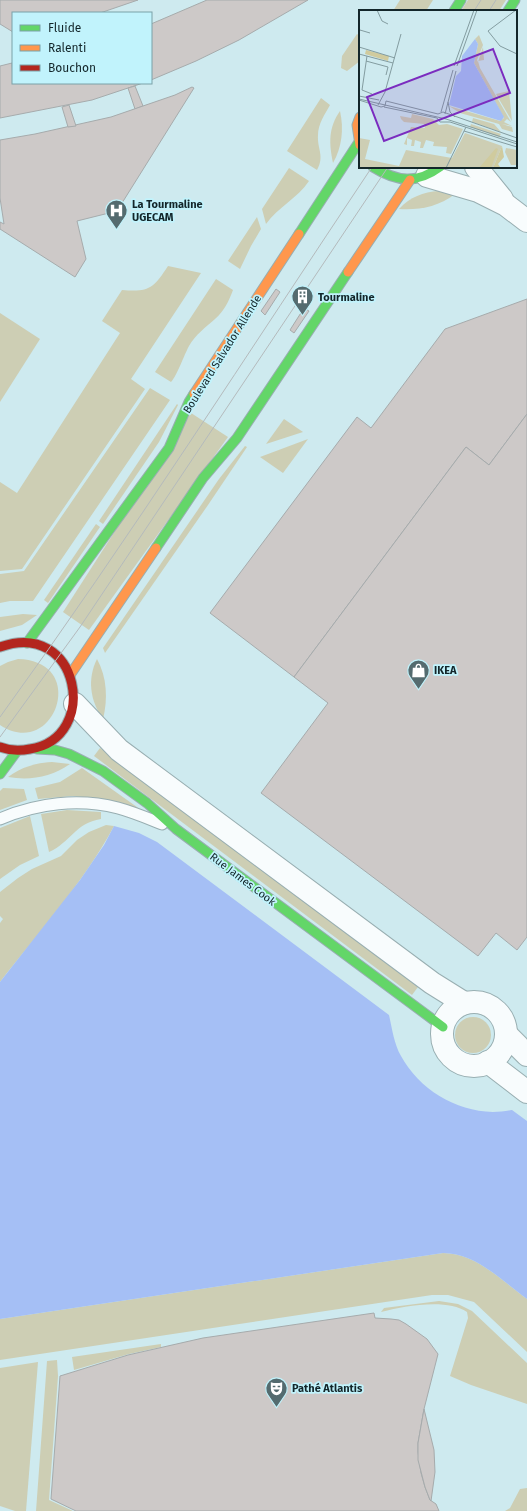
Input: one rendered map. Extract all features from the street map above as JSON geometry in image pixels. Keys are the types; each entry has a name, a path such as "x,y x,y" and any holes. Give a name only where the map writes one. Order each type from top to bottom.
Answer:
{"street":[{"path":"455,10 461,0"},
{"path":"509,10 515,0"},
{"path":"359,120 357,125 359,144"},
{"name":"Boulevard Salvador Allende","path":"27,643 169,448 189,402 359,144"},
{"path":"375,168 383,174 395,178 426,174 478,191 506,205 527,221"},
{"path":"477,168 506,205"},
{"path":"70,675 203,478 237,438 426,174"},
{"path":"0,647 11,643 27,643 37,644 49,650 65,665 70,675 74,689 75,704 70,720 64,730 52,741 37,749 17,751 0,747"},
{"path":"75,704 120,750 432,983 464,1004"},
{"name":"Rue James Cook","path":"37,749 55,750 69,754 104,771 147,803 176,829 443,1027"},
{"path":"0,774 17,751"},
{"path":"475,1002 486,1004 495,1010 501,1017 504,1025 506,1034 505,1042 501,1050 496,1057 478,1066 468,1065 455,1059 445,1048 442,1038 445,1019 450,1012 464,1004 475,1002"},
{"path":"506,1034 527,1055"},
{"path":"488,1062 527,1092"}],"lane":[{"path":"0,819 19,811 44,805 70,803 93,804 117,808 176,829"}],"green space":[{"path":"400,0 433,0 427,10 394,10"},
{"path":"468,0 506,0 500,10 462,10"},
{"path":"357,34 359,35 359,62 347,71 341,68 342,56"},
{"path":"321,98 330,105 322,119 318,131 321,156 317,170 287,151"},
{"path":"340,111 342,124 341,138 333,163 330,136 333,124"},
{"path":"289,168 309,181 276,212 266,224 262,209"},
{"path":"439,191 455,194 442,202 428,207 399,209 408,201 417,196"},
{"path":"257,217 261,229 240,269 228,261"},
{"path":"168,266 201,273 131,379 145,389 22,569 0,571 0,482 17,493 120,333 102,321 122,290 138,290 150,287 158,280"},
{"path":"216,279 233,290 230,298 221,313 192,342 171,382 155,372"},
{"path":"0,313 40,339 0,402"},
{"path":"150,388 170,400 33,601 10,601 0,603 0,574 24,571"},
{"path":"177,404 178,405 159,442 103,524 99,521"},
{"path":"191,413 228,437 89,630 63,612"},
{"path":"284,419 303,432 266,444"},
{"path":"308,439 283,473 260,457"},
{"path":"245,446 247,447 208,505 105,653 103,648 219,479"},
{"path":"96,524 100,527 48,603 44,600"},
{"path":"23,614 37,615 22,625 0,631 0,617"},
{"path":"18,659 40,664 53,675 58,690 56,706 48,720 36,730 19,733 0,725 0,666"},
{"path":"97,659 103,673 106,688 106,704 103,719 95,705 91,690 92,674"},
{"path":"100,748 418,987 412,995 94,756"},
{"path":"52,762 70,764 55,772 40,777 8,777 29,766"},
{"path":"82,768 144,812 108,800 73,796 38,799 35,788 60,782"},
{"path":"3,788 24,789 27,800 0,810 0,791"},
{"path":"67,810 101,812 101,819 92,821 85,825 62,844 49,852 41,814"},
{"path":"30,816 39,856 20,865 0,879 0,828"},
{"path":"106,825 114,826 89,867 0,982 0,923 3,919 0,916 0,892 32,869 61,856 77,840 89,832"},
{"path":"477,1017 486,1022 490,1028 490,1042 486,1048 477,1053 469,1053 460,1048 456,1042 455,1031 460,1022 466,1018"},
{"path":"443,1253 455,1254 467,1258 488,1269 527,1299 527,1352 474,1302 448,1295 432,1295 0,1360 0,1319"},
{"path":"439,1301 458,1304 472,1311 527,1363 527,1404 471,1385 450,1376 468,1318 467,1312 448,1305 425,1304 381,1312 384,1308"},
{"path":"161,1344 161,1347 129,1354 74,1370 72,1357"},
{"path":"57,1360 58,1376 49,1500 73,1511 36,1511 47,1361"},
{"path":"38,1362 26,1511 15,1511 0,1506 0,1368"},
{"path":"527,1488 527,1511 505,1511 510,1508 520,1489"}],"water":[{"path":"114,826 139,833 157,842 389,1015 395,1041 401,1056 418,1079 428,1088 452,1103 479,1111 493,1112 512,1110 527,1121 527,1299 488,1269 467,1258 455,1254 443,1253 0,1319 0,982 80,880 104,845"}],"building":[{"path":"0,0 138,0 103,12 12,12 12,31 0,24"},
{"path":"207,0 308,0 239,40 196,61 152,80 152,24"},
{"path":"12,63 12,84 140,84 92,100 0,118 0,66"},
{"path":"135,86 143,106 135,109 128,88"},
{"path":"192,87 194,88 117,211 77,221 86,259 75,277 0,229 0,222 4,224 0,198 0,140 35,134 111,117 175,95"},
{"path":"69,105 76,126 68,127 62,107"},
{"path":"276,289 280,292 265,315 261,311"},
{"path":"527,299 527,414 489,465 466,447 294,677 210,613 357,417 371,428 445,329"},
{"name":"Tourmaline","path":"304,308 309,311 294,333 290,330"},
{"name":"IKEA","path":"527,414 527,937 517,950 496,933 478,956 261,793 328,703 294,677 466,447 489,465"},
{"path":"374,1313 375,1318 399,1320 406,1324 427,1339 438,1354 424,1409 418,1443 418,1452 425,1487 430,1500 436,1504 439,1511 76,1511 51,1499 60,1376 128,1355 203,1338"},
{"path":"424,1409 434,1450 435,1472 431,1501 425,1487 418,1460 418,1443"}],"tram line":[{"path":"475,10 481,0"},
{"path":"490,10 496,0"},
{"path":"0,717 96,581 189,444 371,168"},
{"path":"0,737 80,627 387,168"}],"traffic: fast":[{"path":"455,10 461,0"},
{"path":"509,10 515,0"},
{"path":"299,234 359,142"},
{"path":"375,168 390,176 407,179 423,176 438,168"},
{"path":"156,548 203,478 237,438 348,272"},
{"path":"27,643 169,448 194,394"},
{"path":"37,749 55,750 69,754 103,771 147,803 176,829 443,1027"},
{"path":"0,774 17,751"}],"traffic: slow":[{"path":"359,120 357,125 359,138"},
{"path":"348,272 410,180"},
{"path":"194,394 299,234"},
{"path":"70,675 156,548"}],"traffic: jam":[{"path":"0,647 27,643 48,649 63,664 72,683 73,704 67,724 52,740 26,750 11,750 0,747"}],"place":[{"name":"La Tourmaline UGECAM","path":"116,230"},
{"name":"Tourmaline","path":"302,316"},
{"name":"IKEA","path":"419,690"},
{"name":"Pathé Atlantis","path":"276,1408"}]}
